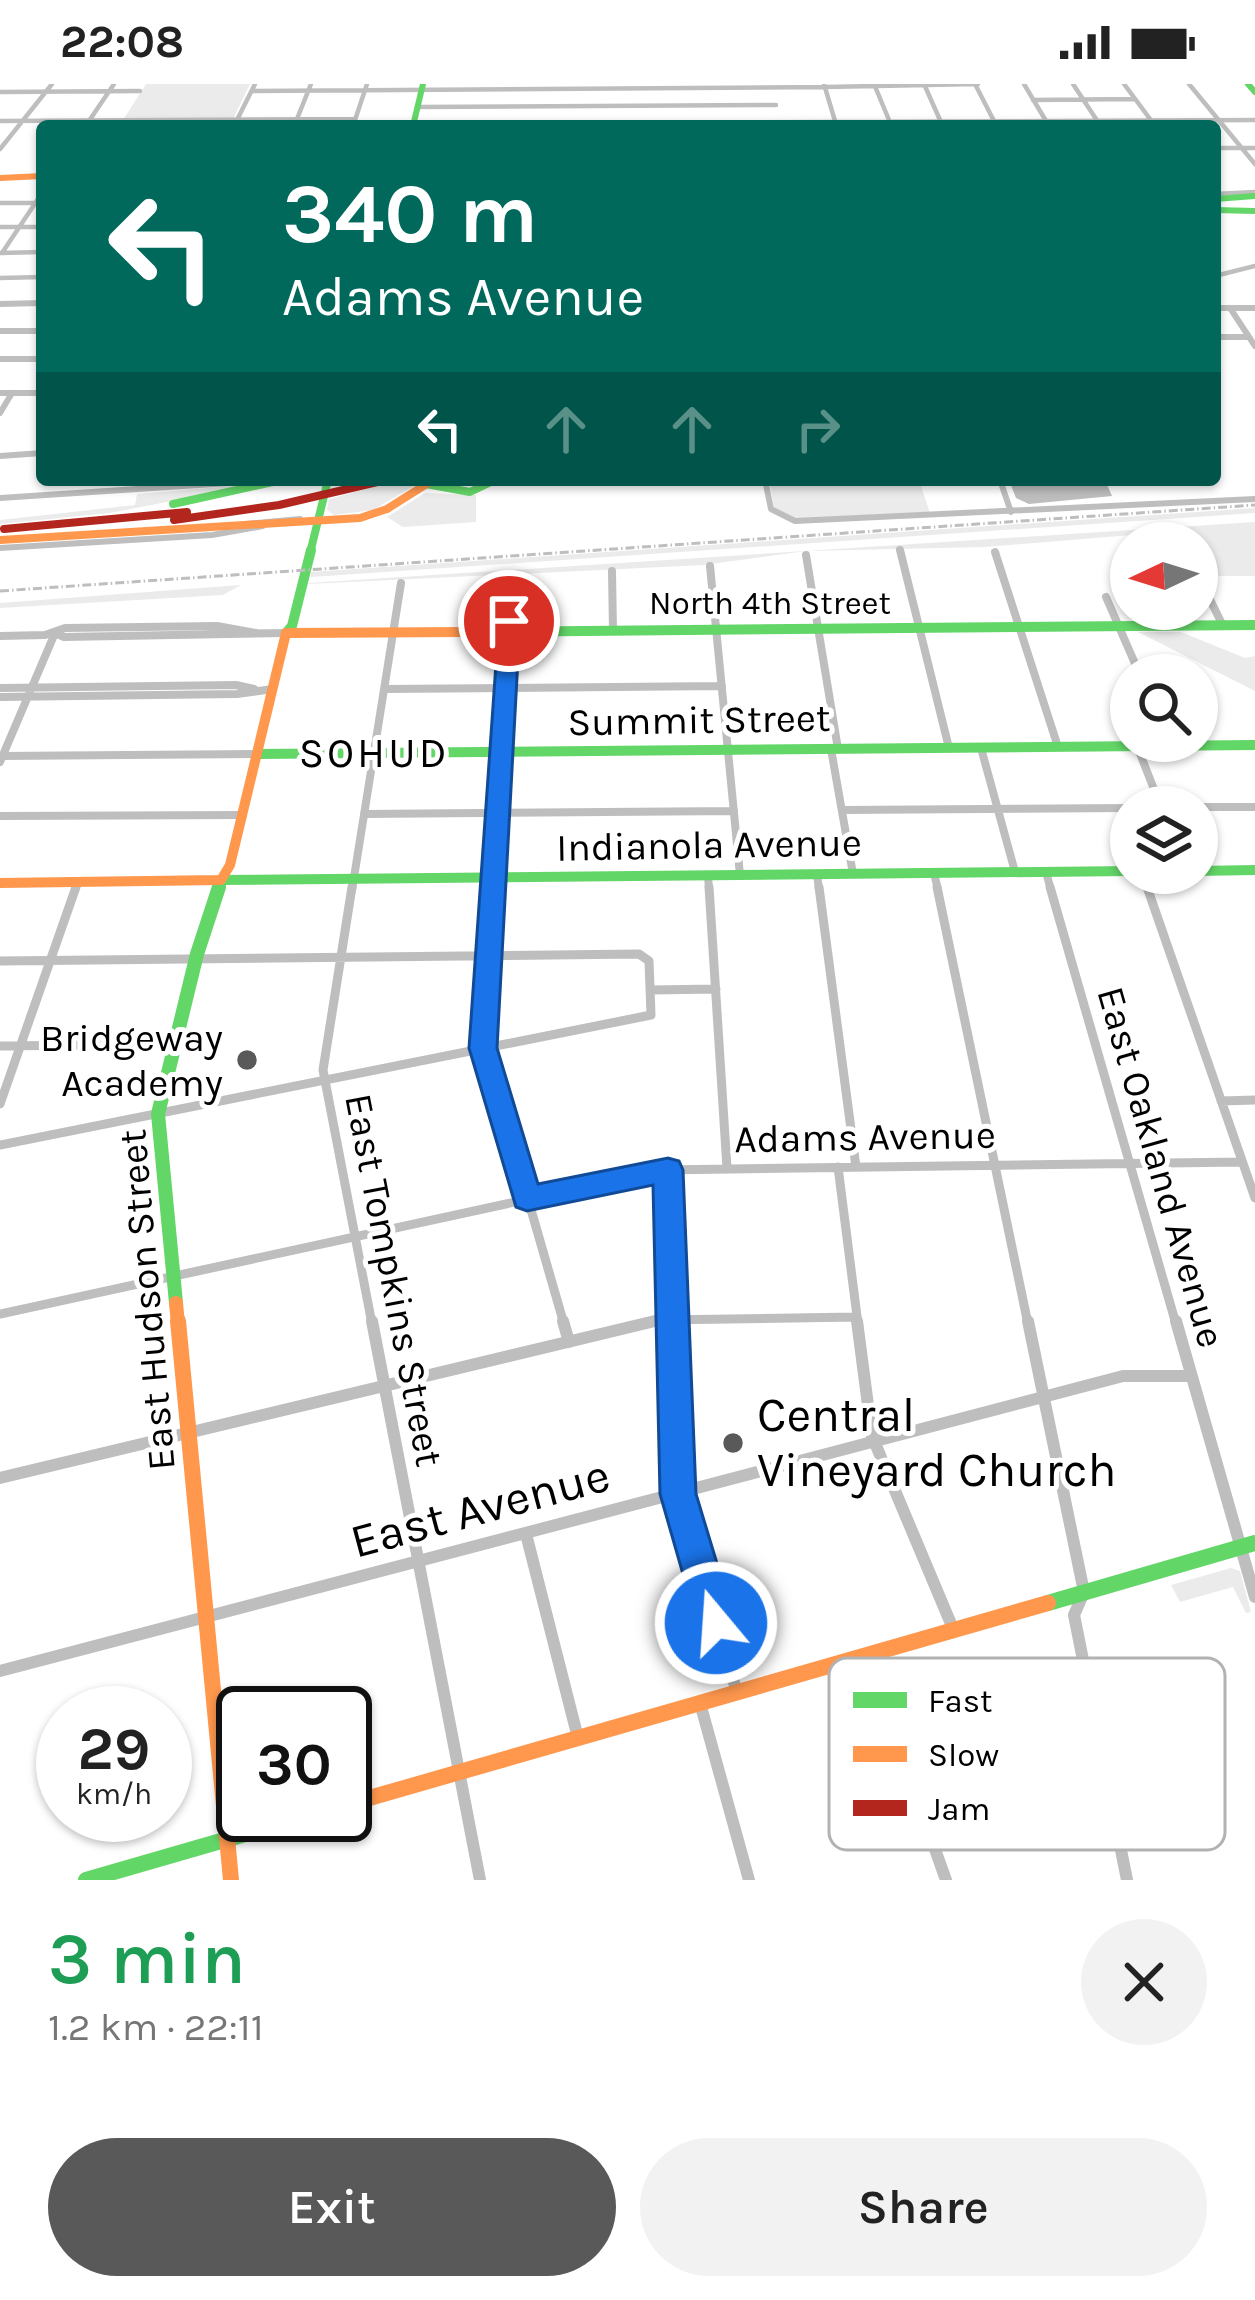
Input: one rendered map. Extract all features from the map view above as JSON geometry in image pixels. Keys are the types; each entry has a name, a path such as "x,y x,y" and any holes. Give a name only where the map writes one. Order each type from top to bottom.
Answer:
{"main road":[{"path":"1248,84 1255,92"},
{"path":"414,120 422,87"},
{"path":"0,178 36,177"},
{"path":"1221,202 1255,201"},
{"path":"0,536 253,486"},
{"name":"East Hudson Street","path":"216,1710 158,1114 196,959 220,880 230,865 323,486"},
{"path":"0,536 178,513 326,486"},
{"path":"0,536 227,513 357,486"},
{"path":"0,536 268,525 315,517 376,515 423,486"},
{"path":"447,486 470,491 481,486"},
{"name":"North 4th Street","path":"1218,626 1255,626"},
{"name":"North 4th Street","path":"287,630 1110,627"},
{"name":"Summit Street","path":"1218,745 1255,745"},
{"name":"Summit Street","path":"257,754 1110,746"},
{"path":"1218,871 1255,870"},
{"name":"Indianola Avenue","path":"0,883 1110,871"},
{"path":"859,1658 1248,1545"},
{"path":"372,1797 829,1666"},
{"path":"86,1880 217,1842"},
{"name":"East Hudson Street","path":"227,1842 231,1880"}],"street":[{"path":"0,149 52,84"},
{"path":"90,120 114,84"},
{"path":"237,120 253,87 976,84 994,120"},
{"path":"1024,84 1045,120"},
{"path":"1073,84 1097,120"},
{"path":"1124,84 1151,120"},
{"path":"1189,84 1218,120 1255,120"},
{"path":"875,85 889,120 940,120 925,85"},
{"path":"667,86 671,120"},
{"path":"721,86 727,120"},
{"path":"772,86 779,120"},
{"path":"824,86 835,120"},
{"path":"297,119 310,87"},
{"path":"355,120 366,87"},
{"path":"547,120 549,87"},
{"path":"0,92 140,91"},
{"path":"1033,100 1136,100"},
{"path":"417,107 776,105"},
{"path":"282,120 316,120"},
{"path":"0,121 36,121"},
{"path":"1221,124 1255,164"},
{"path":"1221,148 1255,148"},
{"path":"0,203 36,203"},
{"path":"1,253 36,207"},
{"path":"0,227 36,227"},
{"path":"1,253 36,253"},
{"path":"1221,274 1255,266"},
{"path":"0,278 36,278"},
{"path":"0,304 36,303"},
{"path":"1221,308 1255,308"},
{"path":"1230,308 1255,346"},
{"path":"0,331 36,331"},
{"path":"1221,337 1249,337"},
{"path":"0,359 36,359"},
{"path":"0,393 36,393"},
{"path":"0,413 11,393"},
{"path":"0,456 36,453"},
{"path":"140,490 142,486"},
{"path":"0,498 196,486"},
{"path":"766,486 771,509 795,521 1255,499"},
{"path":"1002,486 1011,512"},
{"path":"212,535 260,520 315,517"},
{"path":"0,536 212,535 268,525"},
{"path":"900,550 949,748"},
{"path":"995,552 1058,747"},
{"path":"806,555 853,874"},
{"path":"710,566 740,875"},
{"path":"612,571 613,631"},
{"path":"513,577 483,1048 569,1342"},
{"name":"East Tompkins Street","path":"401,583 325,1080 480,1880"},
{"path":"1106,597 1110,605"},
{"path":"1218,616 1223,626"},
{"path":"0,636 287,630"},
{"path":"1,758 55,633"},
{"path":"385,689 722,686"},
{"path":"0,693 237,694 273,689"},
{"path":"981,748 1016,872"},
{"name":"Summit Street","path":"1,758 257,754"},
{"path":"1218,807 1255,806"},
{"path":"842,811 1110,808"},
{"path":"364,814 734,811"},
{"path":"0,816 243,814"},
{"name":"East Oakland Avenue","path":"1046,872 1189,1376 1248,1545 1255,1597"},
{"path":"934,873 1084,1592 1074,1615 1083,1658"},
{"path":"817,874 856,1166"},
{"path":"708,875 727,1168"},
{"path":"0,1104 78,882"},
{"path":"1149,894 1255,1198"},
{"path":"0,961 642,955 650,961 651,1015 0,1145"},
{"path":"650,990 716,989"},
{"path":"0,1046 173,1044"},
{"path":"1221,1101 1255,1100"},
{"name":"Adams Avenue","path":"0,1314 665,1170 1243,1162"},
{"path":"838,1167 874,1442 954,1631"},
{"path":"665,1170 678,1494 737,1692"},
{"path":"0,1478 674,1319 856,1317"},
{"name":"East Avenue","path":"0,1671 1123,1376 1189,1376"},
{"path":"526,1534 578,1738"},
{"path":"700,1703 749,1880"},
{"path":"935,1850 946,1880"},
{"path":"1121,1850 1127,1880"}],"shaded area":[{"path":"146,84 250,84 233,119 123,120"},
{"path":"248,486 110,513 0,524 0,520 135,505 137,494"},
{"path":"378,486 414,486 373,510 334,515 327,510 329,499"},
{"path":"770,486 921,486 931,516 797,519 774,507"},
{"path":"1011,486 1108,486 1112,496 1029,504 1016,498"},
{"path":"425,493 476,495 476,522 403,527 387,517"},
{"path":"1255,508 1255,513 311,577 311,572"},
{"path":"1255,522 1255,576 1218,576 1218,524"},
{"path":"1110,531 1110,537 985,547 806,551 703,565 309,583"},
{"path":"241,585 223,595 0,608 0,603"},
{"path":"1138,632 1181,632 1245,658 1255,656 1255,691 1218,672 1218,654 1182,654"},
{"path":"1231,1568 1240,1571 1251,1612 1246,1613 1233,1587 1180,1602 1171,1585"}],"railway":[{"path":"0,591 1255,505"}],"traffic: fast":[{"path":"414,120 423,84"},
{"path":"1248,84 1255,92"},
{"path":"1221,199 1255,196"},
{"path":"1221,210 1255,211"},
{"path":"173,504 255,486"},
{"path":"286,633 292,626 327,486"},
{"path":"437,486 470,492 482,486"},
{"path":"466,632 1255,625"},
{"path":"258,754 1255,745"},
{"path":"1218,871 1255,870"},
{"path":"176,1303 158,1114 197,954 221,880 1110,871"},
{"path":"1048,1603 1255,1543"},
{"path":"86,1880 218,1842"}],"traffic: slow":[{"path":"0,178 36,176"},
{"path":"0,540 360,518 387,509 423,486"},
{"path":"0,883 221,880 230,865 286,633 466,632"},
{"path":"176,1303 231,1880"},
{"path":"857,1658 1048,1603"},
{"path":"372,1797 829,1666"}],"traffic: jam":[{"path":"174,520 279,505 360,486"},
{"path":"4,529 187,512"}],"place":[{"name":"Bridgeway Academy","path":"247,1060"},
{"name":"Central Vineyard Church","path":"733,1443"}],"district":[{"name":"SOHUD","path":"374,753"}],"route":[{"path":"509,621 483,1048 527,1198 668,1170 678,1494 716,1623"}]}
